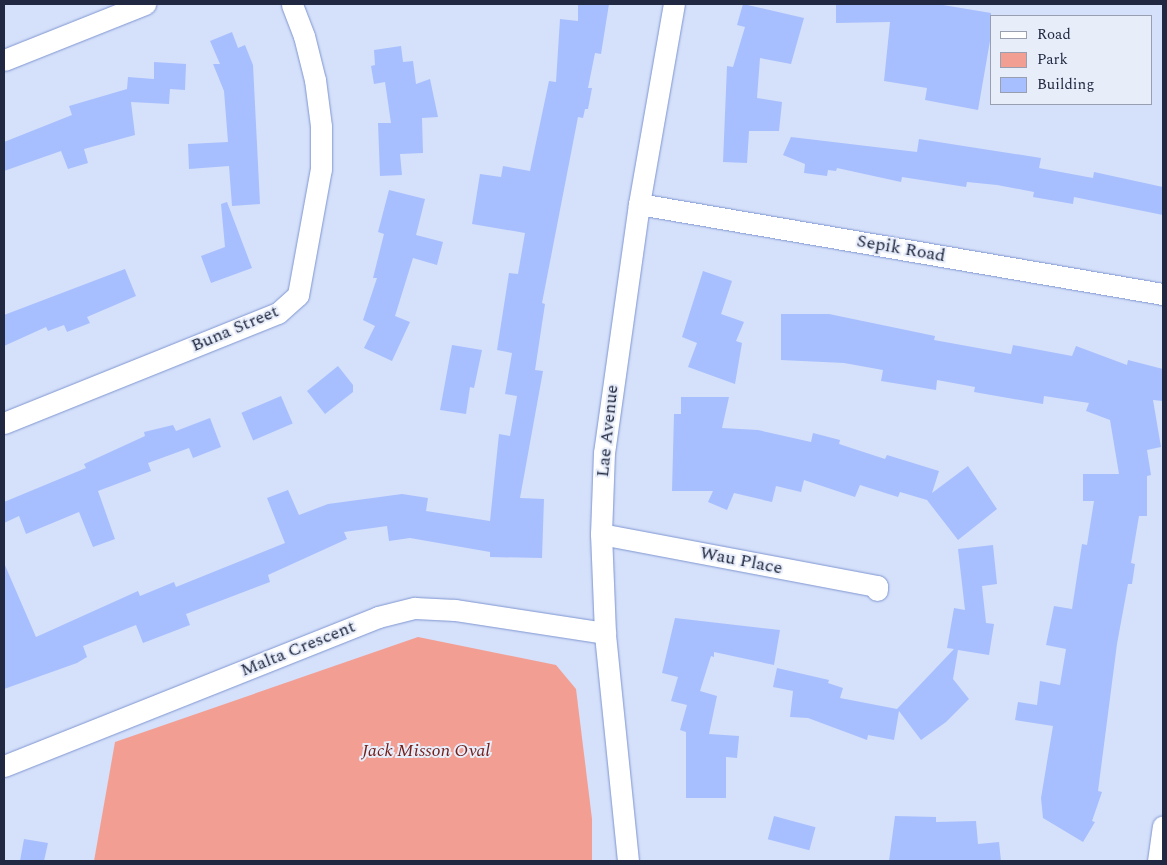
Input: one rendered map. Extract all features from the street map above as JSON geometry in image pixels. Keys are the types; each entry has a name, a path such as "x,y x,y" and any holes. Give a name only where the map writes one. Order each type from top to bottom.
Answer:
{"street":[{"path":"4,60 145,4"},
{"name":"Buna Street","path":"4,423 278,313 298,295 321,169 321,126 313,72 292,4"},
{"name":"Lae Avenue","path":"628,861 605,633 601,534 604,453 639,204 674,4"},
{"name":"Sepik Road","path":"639,204 1163,294"},
{"name":"Wau Place","path":"601,534 877,586 877,590"},
{"name":"Malta Crescent","path":"4,766 378,617 415,608 455,610 605,633"},
{"path":"1158,861 1163,826"}],"green space":[{"name":"Jack Misson Oval","path":"418,637 556,665 576,689 592,819 592,861 94,861 115,742"}],"building":[{"path":"578,4 609,4 601,54 595,53 588,88 592,88 588,109 585,109 583,118 578,117 542,303 545,304 535,370 543,371 520,498 544,499 542,558 490,557 490,552 410,538 389,541 387,526 344,532 347,539 268,575 270,582 186,614 190,625 143,643 136,625 83,646 87,657 77,663 4,689 4,563 36,637 138,591 140,596 174,582 176,587 285,543 267,498 288,490 299,515 328,504 402,494 428,498 426,511 490,521 499,434 510,436 517,396 505,394 512,353 497,350 509,273 518,274 525,233 472,224 480,174 501,177 503,166 530,171 549,81 556,82 560,19 578,21"},
{"path":"743,4 804,18 791,64 760,58 757,98 782,102 779,131 749,131 747,163 723,162 727,66 733,67 745,27 737,25"},
{"path":"836,4 937,4 991,13 990,41 978,110 925,100 927,88 884,81 890,22 836,23"},
{"path":"232,32 238,48 245,45 253,65 260,204 232,206 229,166 189,169 188,144 228,142 224,91 213,64 220,64 210,41"},
{"path":"401,46 403,62 413,61 416,84 430,79 438,117 422,118 423,153 400,154 402,175 380,176 378,123 391,123 385,82 374,84 371,66 375,65 374,50"},
{"path":"154,62 186,64 185,90 170,89 169,104 131,102 135,135 84,149 88,163 68,169 61,151 4,171 4,142 72,115 69,106 127,89 128,77 154,79"},
{"path":"791,137 917,152 919,139 1041,158 1039,168 1093,178 1094,172 1163,187 1163,215 1074,197 1073,204 1033,197 1034,192 997,185 967,182 966,187 902,177 901,182 837,168 836,171 828,170 827,176 804,173 805,164 783,155"},
{"path":"389,190 425,199 416,235 443,242 437,265 413,258 395,316 410,322 392,361 364,348 375,326 363,320 377,278 373,278 384,234 378,232"},
{"path":"227,202 252,268 211,283 201,256 225,247 221,204"},
{"path":"125,269 136,296 87,317 90,323 67,332 64,325 48,331 46,327 4,346 4,315"},
{"path":"703,271 732,281 721,314 744,322 736,341 742,343 735,384 688,367 697,343 682,337"},
{"path":"781,314 829,314 935,336 934,340 1011,354 1013,345 1072,356 1076,346 1127,365 1128,360 1163,369 1163,401 1153,400 1161,447 1147,450 1151,475 1147,476 1147,516 1139,516 1131,563 1135,564 1132,584 1128,584 1117,644 1098,791 1102,792 1092,821 1095,822 1083,842 1043,818 1041,798 1053,726 1015,720 1018,702 1037,705 1040,681 1060,685 1066,649 1046,645 1054,606 1072,609 1082,544 1087,545 1094,501 1083,501 1083,474 1119,474 1110,420 1086,411 1089,403 1044,396 1043,404 974,392 975,387 937,380 936,390 881,381 883,370 844,363 781,360"},
{"path":"452,345 482,350 474,388 470,387 466,414 440,410"},
{"path":"338,366 353,385 353,392 325,414 307,391"},
{"path":"281,396 293,424 253,440 241,413"},
{"path":"681,397 729,397 722,428 758,430 811,442 813,433 840,440 839,444 885,459 887,455 939,471 932,493 968,466 997,509 958,540 927,500 900,492 898,497 860,485 855,497 804,480 801,492 776,486 772,502 734,493 727,510 708,502 713,491 672,491 674,414 681,414"},
{"path":"210,418 221,447 193,458 189,448 148,463 151,471 98,491 115,539 93,547 79,512 26,534 19,516 4,523 4,502 86,468 84,464 145,436 144,432 173,425 176,431"},
{"path":"993,545 997,584 982,586 986,623 994,624 989,655 958,650 953,679 969,699 946,722 921,740 899,711 894,740 868,735 867,740 808,718 790,717 793,691 773,687 777,668 829,680 828,683 843,688 840,698 897,709 954,649 947,648 954,608 965,610 958,549"},
{"path":"675,618 780,630 774,665 714,652 714,657 711,656 700,691 717,696 709,734 739,736 737,758 726,757 726,798 686,798 686,732 680,730 687,705 671,701 678,677 662,673"},
{"path":"774,816 816,827 809,850 768,839"},
{"path":"895,816 936,817 936,822 976,821 978,844 999,842 1001,861 889,861"},
{"path":"24,839 48,843 44,861 20,861"}]}
